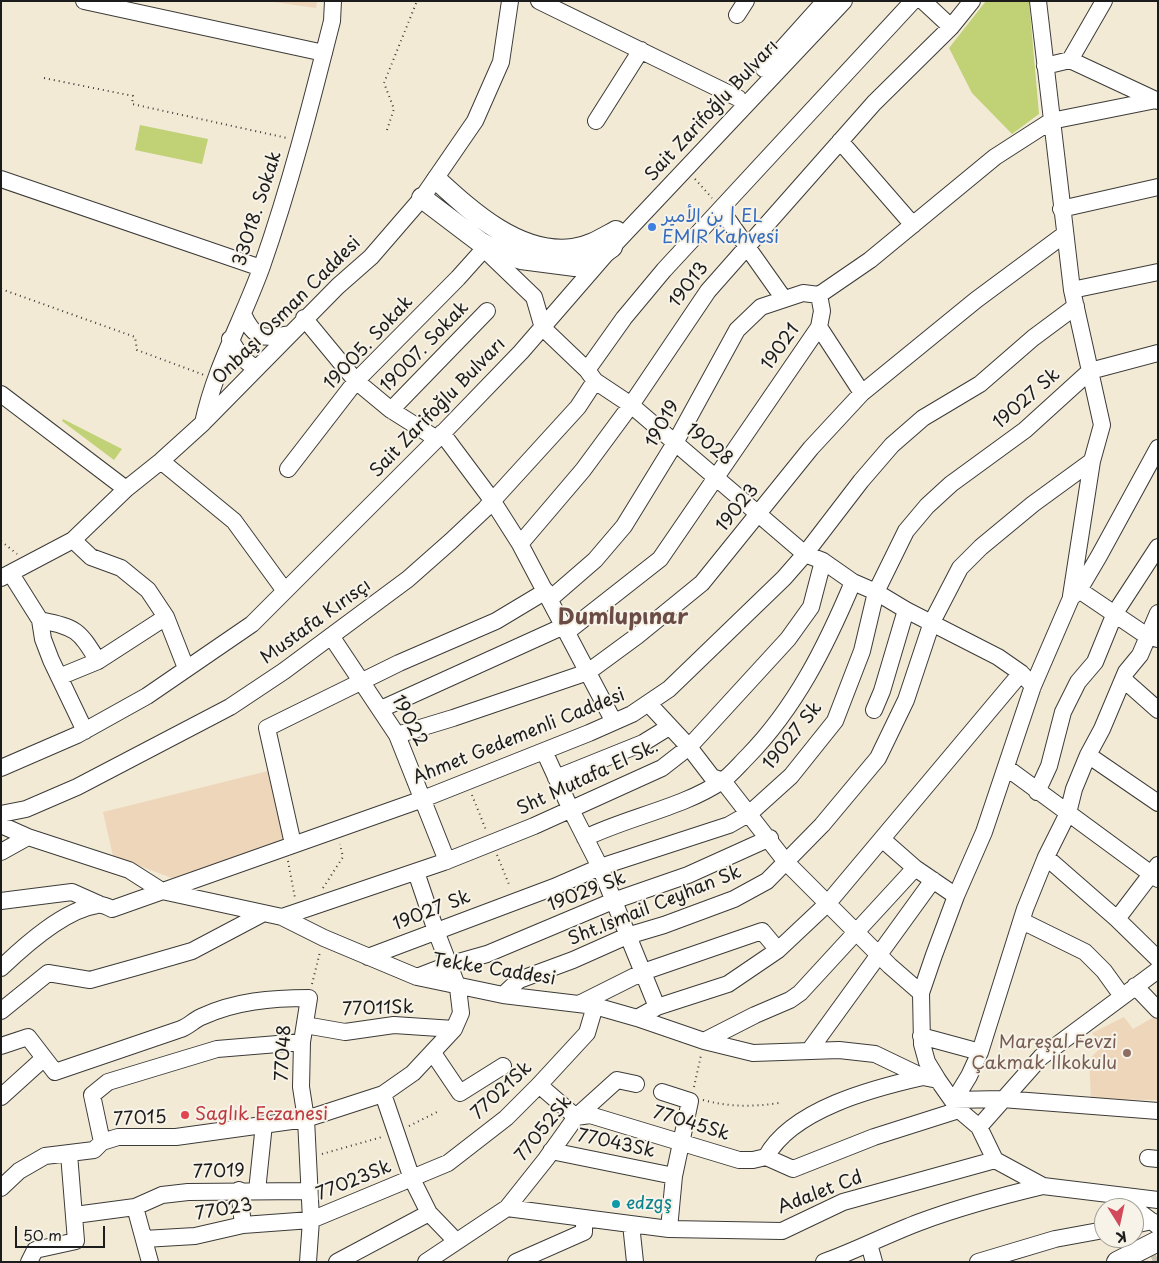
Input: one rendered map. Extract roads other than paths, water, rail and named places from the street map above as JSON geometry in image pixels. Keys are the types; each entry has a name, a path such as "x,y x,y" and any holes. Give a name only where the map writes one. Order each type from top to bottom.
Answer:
{"main road":[{"path":"437,180 478,218 514,238 547,248 573,249 614,239"},
{"path":"422,198 482,246 521,259 575,266 595,259 614,239"},
{"path":"1117,1262 1158,1241"}],"street":[{"path":"84,1 152,9 324,53"},
{"name":"33018. Sokak","path":"203,423 209,394 230,339 243,314 261,268 302,141 332,21 333,1"},
{"name":"Onbaşı Osman Caddesi","path":"6,576 73,540 126,489 161,461 203,423 304,318 370,257 422,198 437,180 472,127 501,62 510,1"},
{"path":"539,1 738,98"},
{"name":"Sait Zarifoğlu Bulvarı","path":"1,768 85,730 147,696 252,624 440,436 543,328 614,239 825,1"},
{"name":"Sait Zarifoğlu Bulvarı","path":"614,239 686,169 844,1"},
{"name":"Mustafa Kırısçı","path":"1,814 26,809 77,787 230,707 331,636 408,578 451,541 492,500 578,407 591,376 624,318 664,270 913,1"},
{"path":"923,1 951,27"},
{"name":"19013","path":"520,544 583,470 632,405 708,290 840,140 874,103 951,27 972,1"},
{"path":"1038,1 1061,209 1074,298 1102,425 1092,461 1075,594"},
{"path":"1070,60 1104,1"},
{"path":"596,121 641,50"},
{"path":"1045,66 1070,60 1157,101"},
{"path":"819,295 870,260 995,157 1051,121 1157,101"},
{"path":"840,140 913,225"},
{"path":"1,180 261,268"},
{"path":"1061,209 1158,187"},
{"path":"721,210 784,298"},
{"name":"19023","path":"397,735 454,718 588,672 637,636 702,583 816,441 862,393 976,300 1065,234"},
{"path":"482,246 534,297 543,328"},
{"name":"19005. Sokak","path":"288,469 356,381 458,278 482,246"},
{"path":"1074,298 1158,272"},
{"name":"19019","path":"289,846 267,728 433,647 496,621 548,595 595,560 624,526 675,443 737,330 761,307 803,293 819,295"},
{"name":"19021","path":"381,709 565,629 660,559 819,327 822,311 819,295"},
{"name":"Ahmet Gedemenli Caddesi","path":"98,904 112,909 422,799 614,722 648,703 669,689 699,661 805,554 861,481 892,445 923,418 980,384 1033,338 1074,298"},
{"name":"19007. Sokak","path":"391,410 487,312"},
{"path":"243,314 250,329 259,336 270,338 290,334"},
{"path":"304,318 356,381 391,410 440,436 492,500 520,544 614,722"},
{"path":"819,327 862,393"},
{"name":"19028","path":"543,328 591,376 632,405 675,443 718,477 805,554 823,561 853,582 876,592 906,610 998,657 1021,673 1033,686"},
{"path":"230,339 241,357 256,369"},
{"name":"19027 Sk","path":"368,957 554,887 600,867 729,825 750,813 791,776 835,721 862,651 876,592 906,531 928,506 951,484 1025,430 1090,370 1158,353"},
{"path":"1,394 126,489"},
{"path":"1043,1186 995,1160 979,1127 930,1078 922,1036 921,994 956,896 984,832 1033,686 1075,594 1158,448"},
{"path":"161,461 234,520 284,591"},
{"name":"Sht.Ismail Ceyhan Sk","path":"503,995 519,980 573,960 627,936 664,925 734,899 767,881 822,824 878,758 906,700 932,622 960,568 981,547 1033,504 1092,461"},
{"path":"73,540 91,557 121,568 148,590 166,617 186,668"},
{"path":"1037,792 1050,766 1063,712 1078,682 1095,662 1115,613 1158,547"},
{"name":"Sht Mutafa El Sk.","path":"282,917 447,861 571,810 662,768 689,747 794,631 811,607 823,561"},
{"path":"6,576 40,620 43,639 85,730"},
{"path":"585,838 604,829 668,807 723,781 774,728 791,704 828,640 853,582"},
{"path":"1075,594 1115,613 1153,637"},
{"path":"874,710 882,691 906,610"},
{"path":"956,1103 980,1052 1022,921 1046,857 1068,813 1074,789 1088,754 1102,729 1126,672 1153,637 1158,613"},
{"path":"59,677 98,661 166,617"},
{"path":"40,620 71,627 85,641 98,661"},
{"name":"19022","path":"331,636 397,735 447,861"},
{"path":"637,1018 657,1007 728,984 778,950 828,903 1021,673"},
{"path":"1123,679 1158,710"},
{"path":"648,703 689,747 712,776 723,781 770,838 786,862 921,994"},
{"path":"556,778 644,743 670,726"},
{"path":"544,751 600,867 657,1007"},
{"path":"1088,754 1158,803"},
{"path":"1007,768 1037,792 1156,873 1117,919"},
{"name":"Tekke Caddesi","path":"1,825 28,837 129,870 162,892 282,917 324,938 417,977 458,988 588,1005 637,1018 704,1041 753,1053 839,1050 875,1054 930,1078"},
{"path":"1,852 28,837"},
{"name":"19029 Sk","path":"417,977 448,965 488,954 613,901 688,875 770,838"},
{"path":"882,839 915,868 956,896"},
{"path":"1046,857 1117,919 1158,959"},
{"path":"704,1041 755,1015 790,1000 800,993 915,868"},
{"path":"416,872 448,965 458,988 461,1013 454,1029"},
{"path":"809,1051 933,880"},
{"path":"1,901 72,892 98,904"},
{"path":"1,968 34,936 73,914 98,904"},
{"path":"1,1011 48,973 90,980 158,962 192,951 262,914"},
{"path":"1022,921 1085,952 1128,991 1158,1010"},
{"path":"588,1005 643,972 762,931 778,950"},
{"path":"979,1127 1041,1057 1158,970"},
{"name":"77048","path":"43,1059 55,1072 192,1025 198,1017 229,1007 273,998 309,998 302,1042 301,1087 306,1119 308,1191 311,1220 308,1262"},
{"name":"77021Sk","path":"412,1179 448,1163 506,1118 587,1033 588,1005"},
{"name":"77011Sk","path":"305,1025 344,1032 394,1025 454,1029"},
{"name":"77015","path":"1,1188 19,1171 45,1156 94,1150 102,1142 118,1137 176,1137 306,1119 383,1094 413,1074 454,1029"},
{"path":"922,1036 980,1052"},
{"path":"1,1046 28,1037 43,1059 1,1097"},
{"path":"102,1142 92,1095 108,1082 217,1049 302,1042"},
{"path":"432,1053 460,1093 503,1066"},
{"path":"930,1078 856,1094 826,1108 784,1134 766,1157 793,1169 956,1103 1002,1099 1158,1111"},
{"name":"77052Sk","path":"428,1261 507,1208 576,1117 617,1080 636,1084"},
{"path":"539,1085 576,1117"},
{"path":"662,1092 691,1099 674,1176 670,1229"},
{"path":"383,1094 412,1179 429,1214 456,1241"},
{"name":"77045Sk","path":"576,1117 590,1115 739,1160 753,1160 766,1157"},
{"path":"257,1191 264,1124"},
{"name":"77043Sk","path":"551,1151 674,1176"},
{"path":"29,1262 35,1250 76,1241 69,1154"},
{"name":"Adalet Cd","path":"507,1208 670,1229 782,1231 843,1202 995,1160"},
{"name":"77023Sk","path":"311,1220 412,1179"},
{"path":"824,1262 858,1250 919,1223 986,1200 1043,1186 1158,1200"},
{"path":"239,1190 243,1225"},
{"name":"77019","path":"75,1215 135,1207 162,1195 239,1190 308,1191"},
{"path":"1114,1194 1155,1223"},
{"path":"135,1207 150,1262"},
{"path":"337,1262 429,1214"},
{"path":"516,1262 584,1232 584,1218"},
{"name":"77023","path":"144,1239 195,1236 243,1225 311,1220"},
{"path":"631,1224 636,1262"},
{"path":"978,1262 1055,1239 1094,1232"},
{"path":"869,1244 874,1262"}],"tunnel":[{"path":"1153,1262 1158,1260"}],"place":[{"name":"بن الأمير | EL EMIR Kahvesi","path":"652,227"},
{"name":"Mareşal Fevzi Çakmak İlkokulu","path":"1127,1053"},
{"name":"Saglık Eczanesi","path":"185,1115"},
{"name":"edzgş","path":"616,1204"}],"district":[{"name":"Dumlupınar","path":"623,618"}]}
